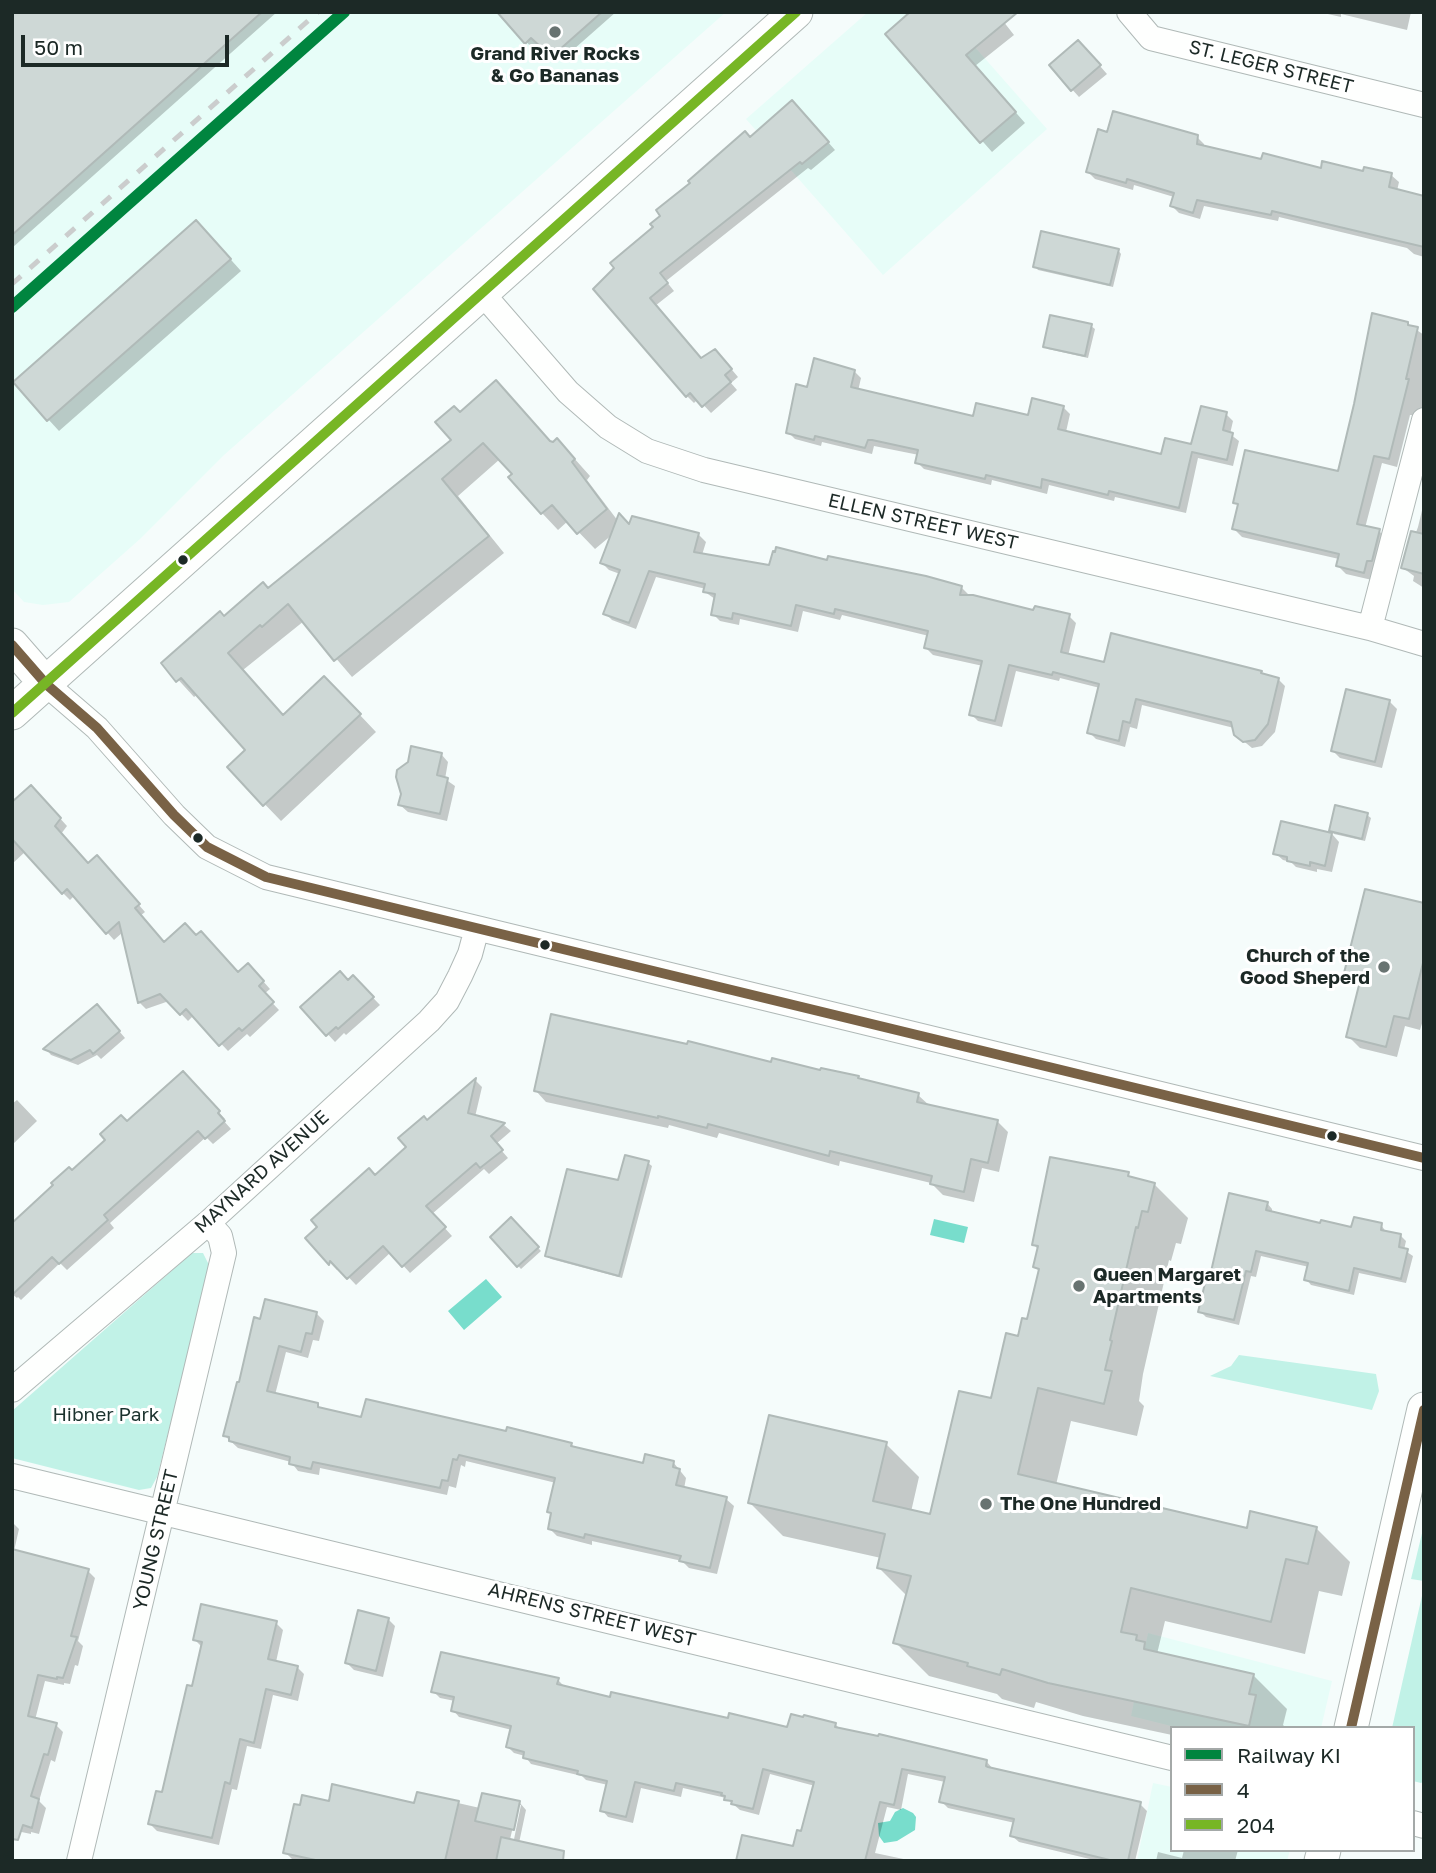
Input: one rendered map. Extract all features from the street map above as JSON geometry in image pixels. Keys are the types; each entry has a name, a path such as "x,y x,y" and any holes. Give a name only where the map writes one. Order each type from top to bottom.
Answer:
{"main road":[{"path":"12,713 796,12"},
{"path":"12,645 46,684"},
{"path":"1351,1726 1424,1409"}],"street":[{"name":"ST. LEGER STREET","path":"1129,12 1151,38 1424,105"},
{"name":"ELLEN STREET WEST","path":"482,293 568,392 608,427 647,451 704,470 1370,628 1424,644"},
{"path":"1370,628 1424,420"},
{"path":"46,684 97,728 207,848 266,877 1424,1158"},
{"name":"MAYNARD AVENUE","path":"12,1390 208,1223 429,1021 447,1001 460,976 477,928"},
{"name":"YOUNG STREET","path":"84,1860 224,1253 220,1237 208,1223"},
{"name":"AHRENS STREET WEST","path":"12,1476 1170,1758"}],"shaded area":[{"path":"12,12 726,12 224,455 140,539 69,602 43,605 24,602 12,589"},
{"path":"868,12 944,12 1047,129 883,275 746,119"},
{"path":"934,1219 968,1227 964,1243 930,1235"},
{"path":"486,1279 502,1297 464,1330 448,1311"},
{"path":"1148,1633 1332,1681 1321,1726 1171,1726 1131,1716"},
{"path":"1153,1783 1170,1787 1170,1852 1289,1852 1287,1861 1137,1861"},
{"path":"903,1808 916,1817 915,1830 897,1841 884,1843 879,1836 878,1823 890,1821 895,1812"}],"green space":[{"name":"Hibner Park","path":"192,1253 203,1253 210,1267 157,1477 151,1488 139,1490 12,1458 12,1411"},
{"path":"1239,1355 1376,1374 1379,1391 1372,1410 1210,1376 1231,1366"},
{"path":"1424,1525 1424,1581 1411,1579"},
{"path":"1424,1587 1424,1781 1421,1783 1415,1782 1415,1726 1392,1726"}],"building":[{"path":"12,12 262,12 12,235"},
{"name":"Grand River Rocks & Go Bananas","path":"497,12 602,12 558,51 551,51 542,48 531,38 525,44"},
{"path":"910,12 1018,12 966,55 1016,112 980,143 885,34"},
{"path":"1078,40 1101,65 1071,91 1049,65"},
{"path":"792,100 829,142 660,273 668,283 650,298 701,358 715,349 732,369 725,375 731,382 702,407 690,393 686,397 593,289 614,268 610,263 653,227 650,224 660,216 656,210 690,183 688,181 745,131 750,137"},
{"path":"1113,111 1198,135 1197,144 1261,159 1263,153 1321,168 1322,161 1363,171 1364,167 1392,173 1389,187 1424,196 1424,247 1272,211 1271,215 1197,200 1193,213 1170,206 1174,193 1127,179 1126,183 1086,172 1098,129 1107,132"},
{"path":"196,220 231,259 47,421 13,382"},
{"path":"1041,231 1119,249 1110,285 1033,267"},
{"path":"1372,313 1418,327 1406,379 1409,379 1389,459 1374,456 1357,524 1380,529 1372,561 1367,561 1364,573 1336,566 1339,554 1232,529 1238,504 1233,503 1245,450 1338,471"},
{"path":"1050,315 1092,324 1085,356 1043,347"},
{"path":"814,358 855,370 851,387 973,416 976,403 1028,415 1032,398 1064,406 1058,429 1161,454 1165,438 1191,444 1201,406 1227,412 1223,430 1233,433 1227,460 1192,452 1179,508 1109,491 1108,495 1042,479 1041,488 986,475 985,479 915,463 918,450 872,440 868,440 865,448 815,436 814,440 786,433 796,384 807,387"},
{"path":"496,380 550,441 553,442 557,438 575,459 572,462 607,509 577,534 552,505 541,514 508,477 512,474 483,443 442,479 489,536 334,661 288,604 262,627 260,625 228,653 283,715 324,676 361,714 263,806 227,767 245,750 181,678 176,682 161,663 220,611 224,616 263,582 268,588 451,440 435,422 454,406 460,412"},
{"path":"619,513 629,524 632,516 699,533 694,552 769,565 776,547 827,560 828,556 926,576 962,586 960,595 973,595 1033,610 1035,606 1070,614 1061,652 1104,662 1111,633 1262,671 1261,673 1279,678 1268,724 1255,740 1243,742 1234,735 1231,722 1136,699 1130,723 1123,721 1119,741 1087,733 1099,684 1053,672 1052,675 1009,665 995,721 969,715 982,661 924,648 928,631 835,609 834,614 796,605 791,626 733,613 732,619 711,615 715,594 703,592 705,584 649,571 629,623 603,614 620,570 600,563"},
{"path":"1411,531 1424,534 1424,574 1401,568"},
{"path":"1346,689 1390,700 1375,762 1331,751"},
{"path":"411,746 442,753 437,775 448,778 440,814 398,805 401,794 396,777 397,770 408,762"},
{"path":"31,785 61,818 55,826 88,863 97,855 140,904 135,908 164,942 185,923 196,935 201,931 238,972 248,963 264,981 259,986 274,1002 242,1031 239,1028 219,1046 186,1009 180,1015 160,994 138,1003 119,922 106,934 67,889 62,894 12,839 12,802"},
{"path":"1335,805 1368,813 1362,839 1329,831"},
{"path":"1281,821 1332,833 1325,866 1287,861 1287,857 1273,854"},
{"name":"Church of the Good Sheperd","path":"1365,889 1424,903 1424,959 1409,1019 1394,1016 1386,1047 1346,1037 1361,977 1344,973"},
{"path":"340,971 348,980 353,975 374,997 338,1029 336,1027 326,1036 300,1007"},
{"path":"97,1004 120,1031 93,1054 90,1050 71,1060 43,1049"},
{"path":"551,1014 687,1044 688,1041 771,1062 772,1058 859,1076 858,1078 919,1093 917,1102 998,1120 988,1163 971,1159 964,1192 930,1184 932,1176 830,1151 829,1156 708,1124 707,1128 534,1091"},
{"path":"183,1071 220,1111 218,1113 225,1121 205,1139 198,1131 104,1215 108,1220 59,1264 52,1257 12,1295 12,1223 53,1185 51,1183 69,1167 72,1170 105,1140 100,1134 121,1115 127,1121"},
{"path":"476,1078 468,1113 505,1123 491,1136 503,1150 480,1168 476,1163 426,1206 446,1227 402,1267 383,1246 347,1279 330,1261 329,1265 305,1238 317,1227 311,1220 369,1168 375,1175 406,1147 398,1138 424,1116 427,1120"},
{"path":"625,1155 649,1161 619,1276 545,1256 567,1169 618,1180"},
{"path":"1050,1157 1129,1172 1128,1176 1155,1183 1148,1212 1142,1211 1138,1228 1136,1227 1110,1340 1112,1341 1105,1370 1112,1371 1104,1404 1038,1388 1018,1474 1247,1528 1250,1511 1317,1527 1308,1564 1286,1559 1271,1622 1131,1588 1121,1632 1137,1635 1136,1640 1145,1642 1144,1649 1254,1674 1249,1694 1256,1695 1249,1726 1048,1683 1002,1669 1000,1675 967,1666 968,1663 893,1643 911,1576 877,1568 885,1534 748,1503 769,1415 887,1442 873,1501 930,1514 959,1391 991,1398 1006,1333 1018,1336 1022,1318 1027,1319 1039,1269 1033,1267 1038,1246 1032,1245"},
{"path":"1229,1193 1268,1202 1266,1210 1320,1223 1321,1220 1351,1227 1354,1217 1382,1223 1381,1230 1401,1234 1399,1247 1408,1249 1401,1279 1354,1268 1349,1291 1304,1280 1308,1263 1256,1251 1251,1272 1246,1271 1234,1320 1198,1312 1207,1275 1210,1276"},
{"path":"511,1217 539,1247 517,1267 490,1237"},
{"path":"265,1299 317,1312 312,1334 306,1333 301,1352 279,1346 267,1391 361,1417 366,1399 506,1431 507,1427 643,1463 645,1454 674,1461 673,1467 680,1469 676,1485 727,1497 710,1568 679,1561 681,1556 585,1534 584,1538 548,1529 551,1513 547,1512 555,1478 459,1455 457,1460 453,1459 448,1481 442,1480 440,1488 313,1462 311,1469 289,1464 290,1457 229,1441 229,1437 223,1436 254,1317 260,1319"},
{"path":"12,1549 89,1569 71,1636 77,1637 63,1678 38,1675 28,1716 57,1723 48,1755 44,1754 31,1796 39,1799 32,1828 23,1825 18,1840 12,1839"},
{"path":"201,1604 277,1621 268,1659 298,1666 291,1695 266,1689 254,1743 240,1739 230,1784 225,1782 212,1838 148,1824 156,1791 162,1792 187,1685 192,1686 202,1642 193,1640"},
{"path":"358,1610 389,1618 376,1671 345,1663"},
{"path":"441,1652 559,1678 557,1684 610,1697 611,1692 728,1718 729,1713 787,1727 791,1714 804,1715 836,1723 835,1727 878,1736 879,1734 987,1760 988,1767 1141,1802 1128,1861 1114,1861 1010,1836 1014,1819 939,1802 945,1777 902,1769 894,1805 880,1802 865,1861 736,1861 742,1835 793,1846 797,1830 801,1831 814,1782 763,1769 753,1809 731,1804 732,1801 724,1800 722,1793 676,1783 674,1791 635,1782 626,1817 600,1811 607,1781 523,1758 524,1752 506,1747 511,1726 451,1711 454,1697 431,1692"},
{"path":"332,1784 414,1803 417,1792 459,1801 445,1861 320,1861 283,1853 294,1804 300,1805 302,1795 329,1801"},
{"path":"482,1793 520,1801 514,1830 475,1821"},
{"path":"501,1837 564,1851 563,1861 496,1861"}],"railway":[{"path":"12,284 318,12"}],"rail line":[{"name":"KI","path":"12,307 344,12"}],"transit line":[{"name":"204","path":"12,713 796,12"},
{"name":"4","path":"12,645 46,684 97,728 174,815 207,847 266,877 1424,1158"},
{"name":"4","path":"1351,1726 1424,1410"}],"place":[{"name":"Grand River Rocks & Go Bananas","path":"555,32"},
{"name":"Church of the Good Sheperd","path":"1384,967"},
{"name":"Queen Margaret Apartments","path":"1079,1286"},
{"name":"The One Hundred","path":"986,1504"}]}
